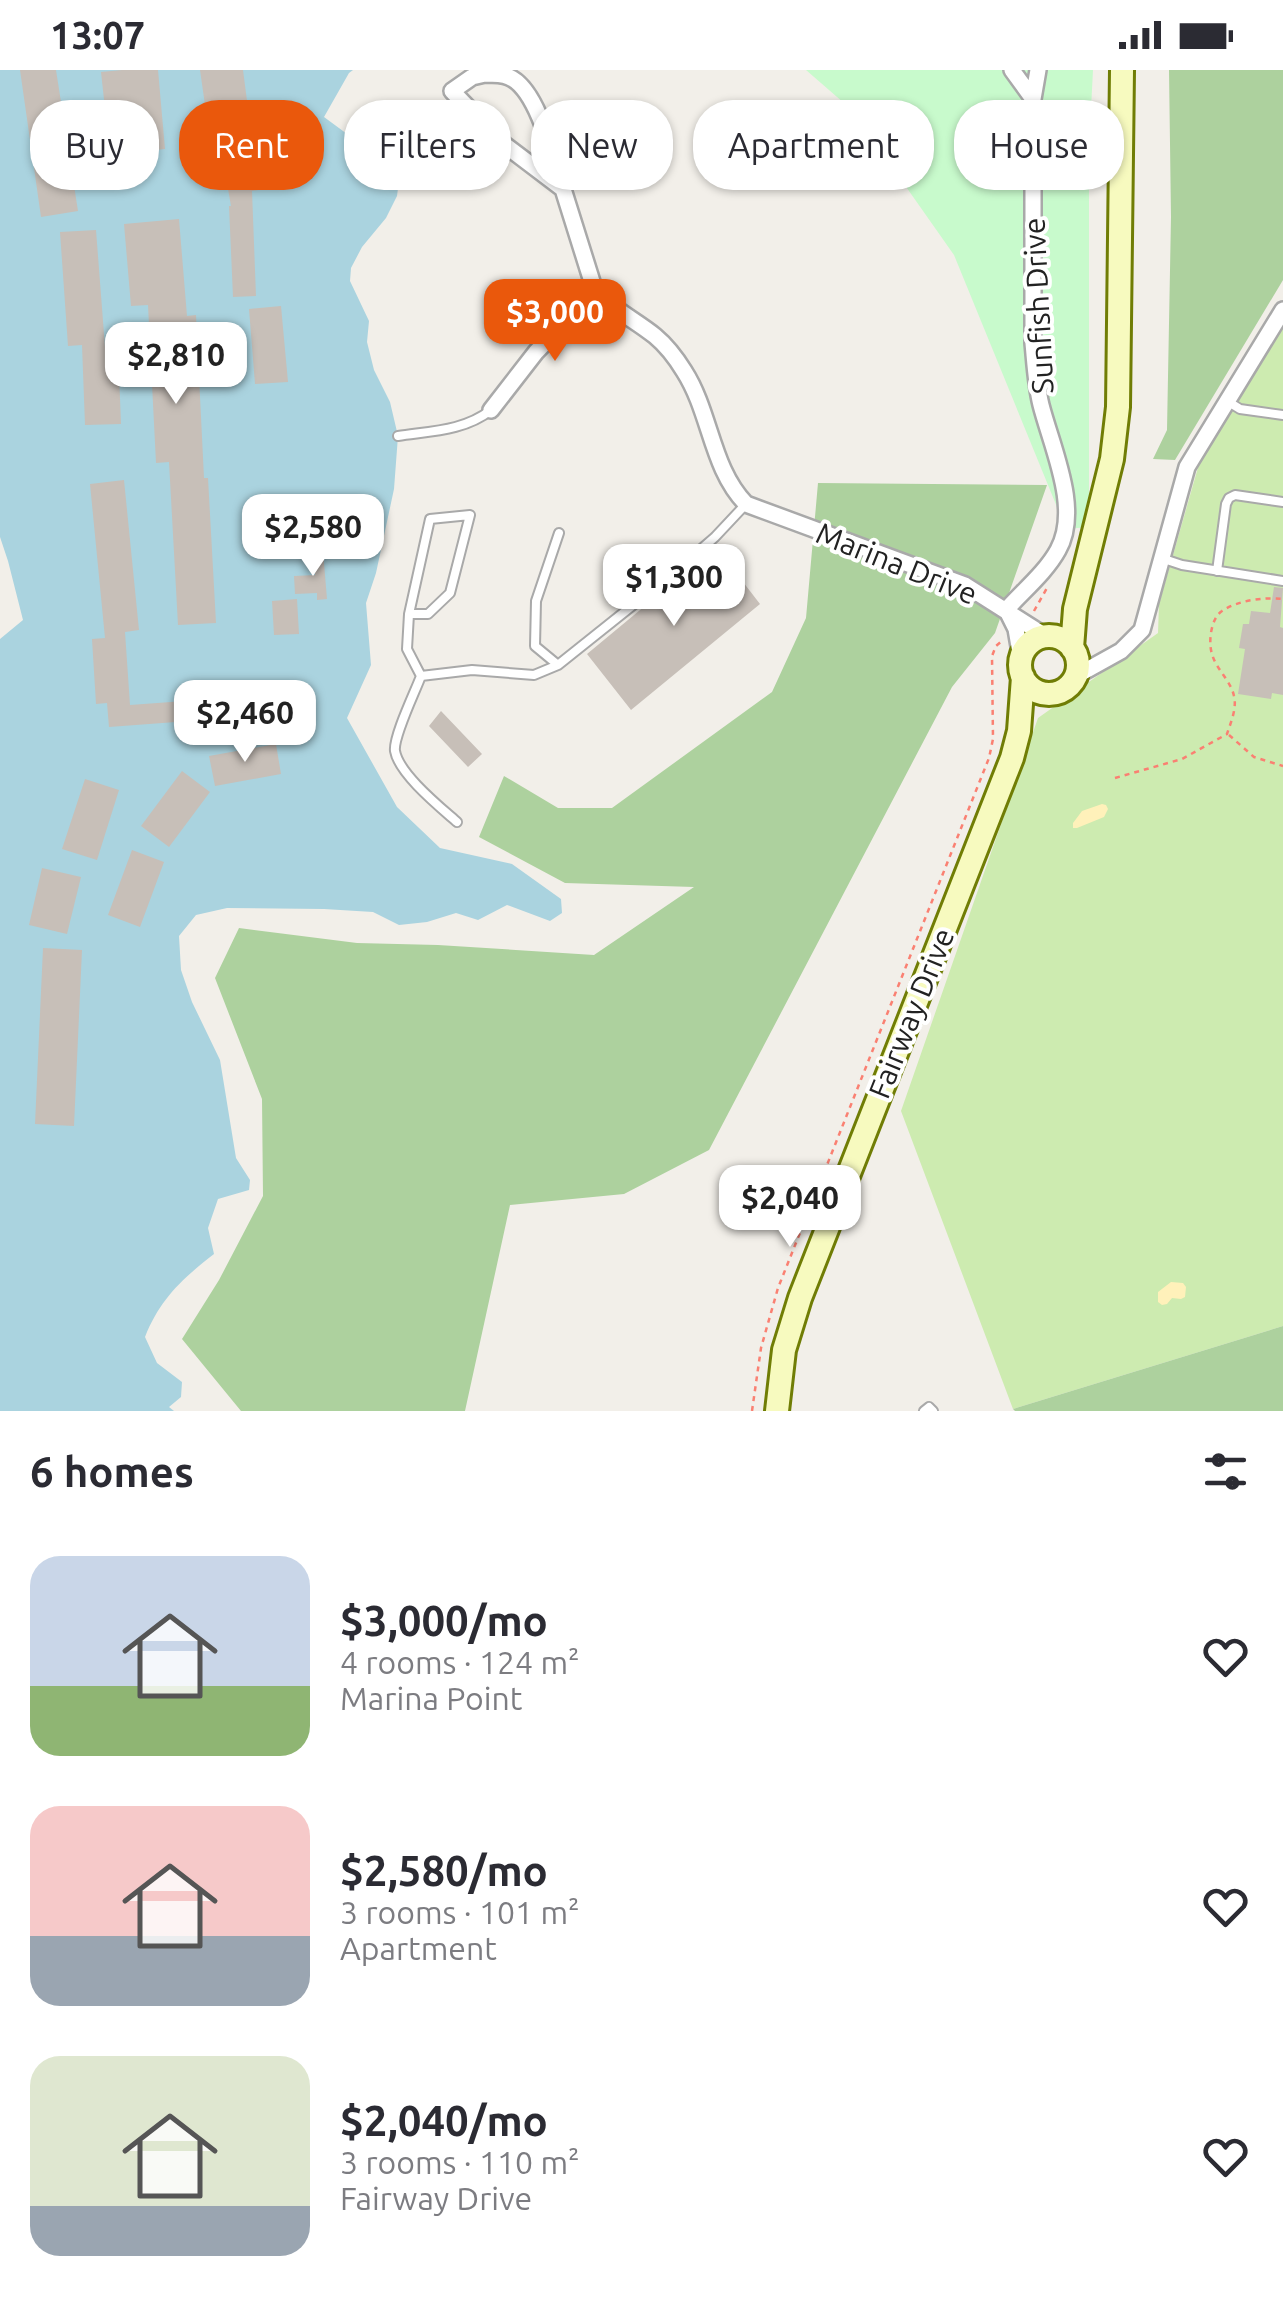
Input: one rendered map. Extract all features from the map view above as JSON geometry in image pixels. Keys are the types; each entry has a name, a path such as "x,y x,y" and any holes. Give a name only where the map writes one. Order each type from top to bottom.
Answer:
{"street":[{"path":"1012,70 1032,98"},
{"name":"Sunfish Drive","path":"1006,610 1057,553 1068,516 1036,381 1032,98 1038,70"},
{"path":"1065,650 1112,459 1118,408 1122,70"},
{"path":"486,74 512,78 526,91 548,138 563,188 501,142 452,91 486,74"},
{"path":"564,190 594,288 604,300 655,336 684,370 726,478 746,504"},
{"path":"491,410 564,322 604,300"},
{"path":"1022,668 1024,649 1032,642 1108,658 1130,644 1142,630 1187,468 1283,310"},
{"name":"Marina Drive","path":"746,504 965,586 1006,610 1020,626 1065,650"},
{"path":"1020,626 1022,668 1036,691 1052,694"},
{"name":"Fairway Drive","path":"1019,731 1031,711 1052,694 1066,689 1065,650"},
{"name":"Fairway Drive","path":"777,1411 784,1350 800,1298 1012,758 1019,731 1022,668"}],"lane":[{"path":"1227,401 1240,409 1283,415"},
{"path":"398,436 460,427 491,410"},
{"path":"1217,571 1229,498 1235,495 1283,502"},
{"path":"421,676 472,670 534,675 558,665 677,570 746,504"},
{"path":"409,614 428,614 450,593 470,516 430,519 409,614 407,649 421,676 395,752 424,795 458,822"},
{"path":"558,665 536,646 536,601 559,533"},
{"path":"1161,558 1283,581"},
{"path":"924,1411 929,1407 933,1411"}],"path":[{"path":"752,1411 761,1348 778,1288 989,758 993,739 992,656 996,646 1020,626 1046,592 1044,569"},
{"path":"1114,778 1182,759 1228,734 1234,694 1212,655 1214,620 1221,611 1236,605 1270,597 1283,599"},
{"path":"1228,734 1254,757 1283,766"}],"green space":[{"path":"806,70 1093,70 1091,100 954,100 954,190 1089,190 1089,527 1066,529 954,255 908,190 934,190 934,100 840,100"},
{"path":"1169,70 1283,70 1283,280 1175,460 1153,459 1167,430"},
{"path":"1283,328 1283,1326 1013,1409 901,1111 1038,718 1158,633 1159,604 1199,464"},
{"path":"818,483 1047,485 995,633 952,687 709,1150 624,1194 510,1205 465,1411 241,1411 182,1339 219,1280 263,1196 262,1099 215,978 239,928 357,943 594,955 694,887 565,883 479,837 504,776 558,808 612,808 772,692 806,618"},
{"path":"1283,1326 1283,1411 1013,1409"}],"sand":[{"path":"1102,804 1108,809 1104,817 1073,828 1082,811"},
{"path":"1171,1282 1183,1283 1185,1297 1172,1298 1162,1305 1158,1292"}],"water":[{"path":"0,70 353,70 324,117 344,132 344,190 398,190 386,218 362,247 351,268 350,281 369,321 367,342 374,370 390,402 398,436 394,489 366,603 371,665 347,718 397,807 440,848 512,864 561,899 562,913 550,921 507,905 478,920 456,913 399,925 373,912 227,908 196,915 179,936 181,970 220,1060 236,1158 250,1180 249,1190 218,1199 208,1228 214,1254 173,1291 145,1337 157,1363 182,1382 181,1397 169,1407 174,1411 0,1411 0,639 23,620 0,537"}],"building":[{"path":"20,70 56,70 61,100 30,100 30,140"},
{"path":"158,70 165,149 159,150 159,100 104,100 101,72"},
{"path":"200,70 243,70 247,100 204,100"},
{"path":"37,190 75,190 78,211 41,217"},
{"path":"228,190 258,190 252,191 256,296 233,297"},
{"path":"179,219 187,316 196,315 216,623 178,625 169,462 156,463 148,305 131,306 124,224"},
{"path":"96,230 105,347 118,347 121,424 85,425 82,345 68,346 60,232"},
{"path":"281,306 288,382 255,384 249,309"},
{"path":"124,480 139,630 125,632 130,705 280,694 282,714 109,727 107,703 96,704 92,639 105,638 90,484"},
{"path":"716,547 760,604 631,710 587,654"},
{"path":"323,551 327,599 317,600 317,593 295,594 294,576 315,575 313,552"},
{"path":"1274,587 1283,588 1283,695 1272,693 1271,699 1238,694 1245,649 1239,648 1243,624 1249,624 1251,611 1270,613"},
{"path":"297,599 299,634 274,635 272,601"},
{"path":"441,711 482,754 468,767 429,726"},
{"path":"276,744 281,774 215,786 209,756"},
{"path":"182,771 210,792 169,847 141,826"},
{"path":"85,779 119,790 97,860 62,849"},
{"path":"132,850 164,862 140,927 108,915"},
{"path":"42,868 81,877 67,934 29,925"},
{"path":"43,948 82,950 74,1126 35,1124"}]}
